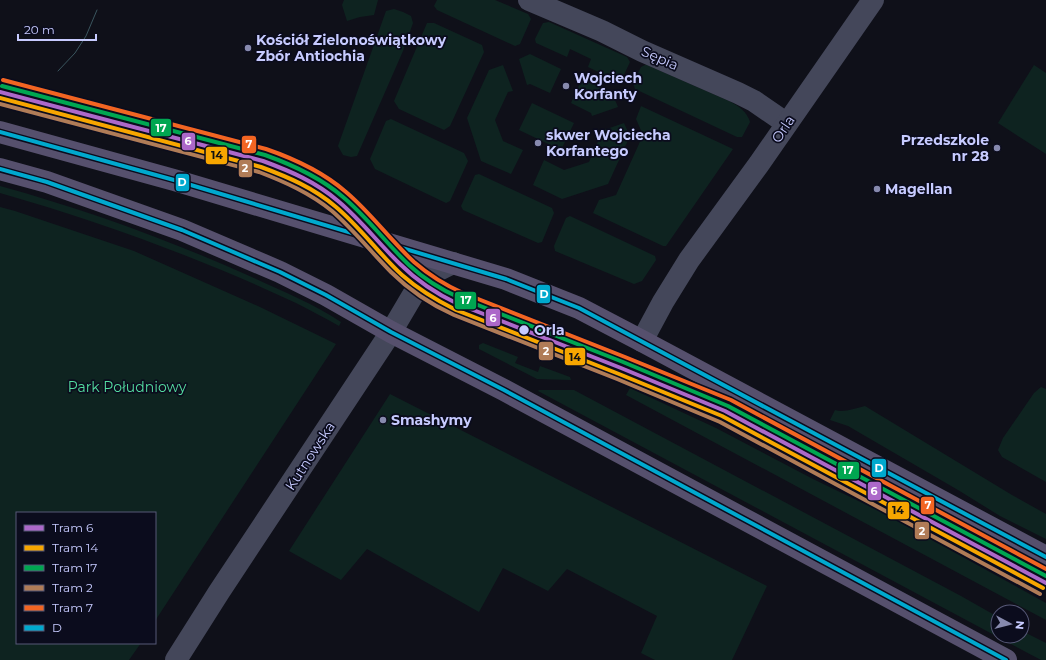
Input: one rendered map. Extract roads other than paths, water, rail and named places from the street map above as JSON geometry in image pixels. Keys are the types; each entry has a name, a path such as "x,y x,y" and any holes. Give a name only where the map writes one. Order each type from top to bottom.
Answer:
{"main road":[{"path":"0,132 174,180 454,263 506,279 579,308 1046,558"},
{"path":"0,169 47,182 197,236 280,272 326,295 391,332 504,390 1006,660"}],"street":[{"name":"Sępia","path":"529,0 602,31 649,54 738,93 754,101 786,123"},
{"name":"Orla","path":"642,341 663,302 689,260 759,164 786,123 873,0"},
{"name":"Kutnowska","path":"176,660 391,332 417,288 433,273 454,263"}],"tram line":[{"path":"58,71 75,53 86,36 97,10"},
{"name":"7","path":"3,80 266,149 288,157 328,178 346,192 414,262 450,287 731,400 1046,569"},
{"name":"17","path":"2,86 265,155 296,167 325,183 343,197 409,265 433,284 460,298 623,362 728,406 1046,576"},
{"name":"6","path":"0,92 263,161 293,173 330,194 354,216 407,270 442,296 458,304 621,368 725,411 1046,583"},
{"name":"14","path":"0,98 261,167 291,179 328,200 353,223 402,275 421,290 441,302 456,310 722,416 1043,588"},
{"name":"2","path":"0,104 259,172 288,184 306,193 332,211 398,279 420,296 437,306 454,315 617,379 720,422 1040,594"}],"place":[{"name":"Kościół Zielonoświątkowy Zbór Antiochia","path":"248,48"},
{"name":"Wojciech Korfanty","path":"566,86"},
{"name":"skwer Wojciecha Korfantego","path":"538,143"},
{"name":"Przedszkole nr 28","path":"997,148"},
{"name":"Magellan","path":"877,189"},
{"name":"Orla","path":"524,330"},
{"name":"Smashymy","path":"383,420"}],"park label":[{"name":"Park Południowy","path":"127,387"}]}
